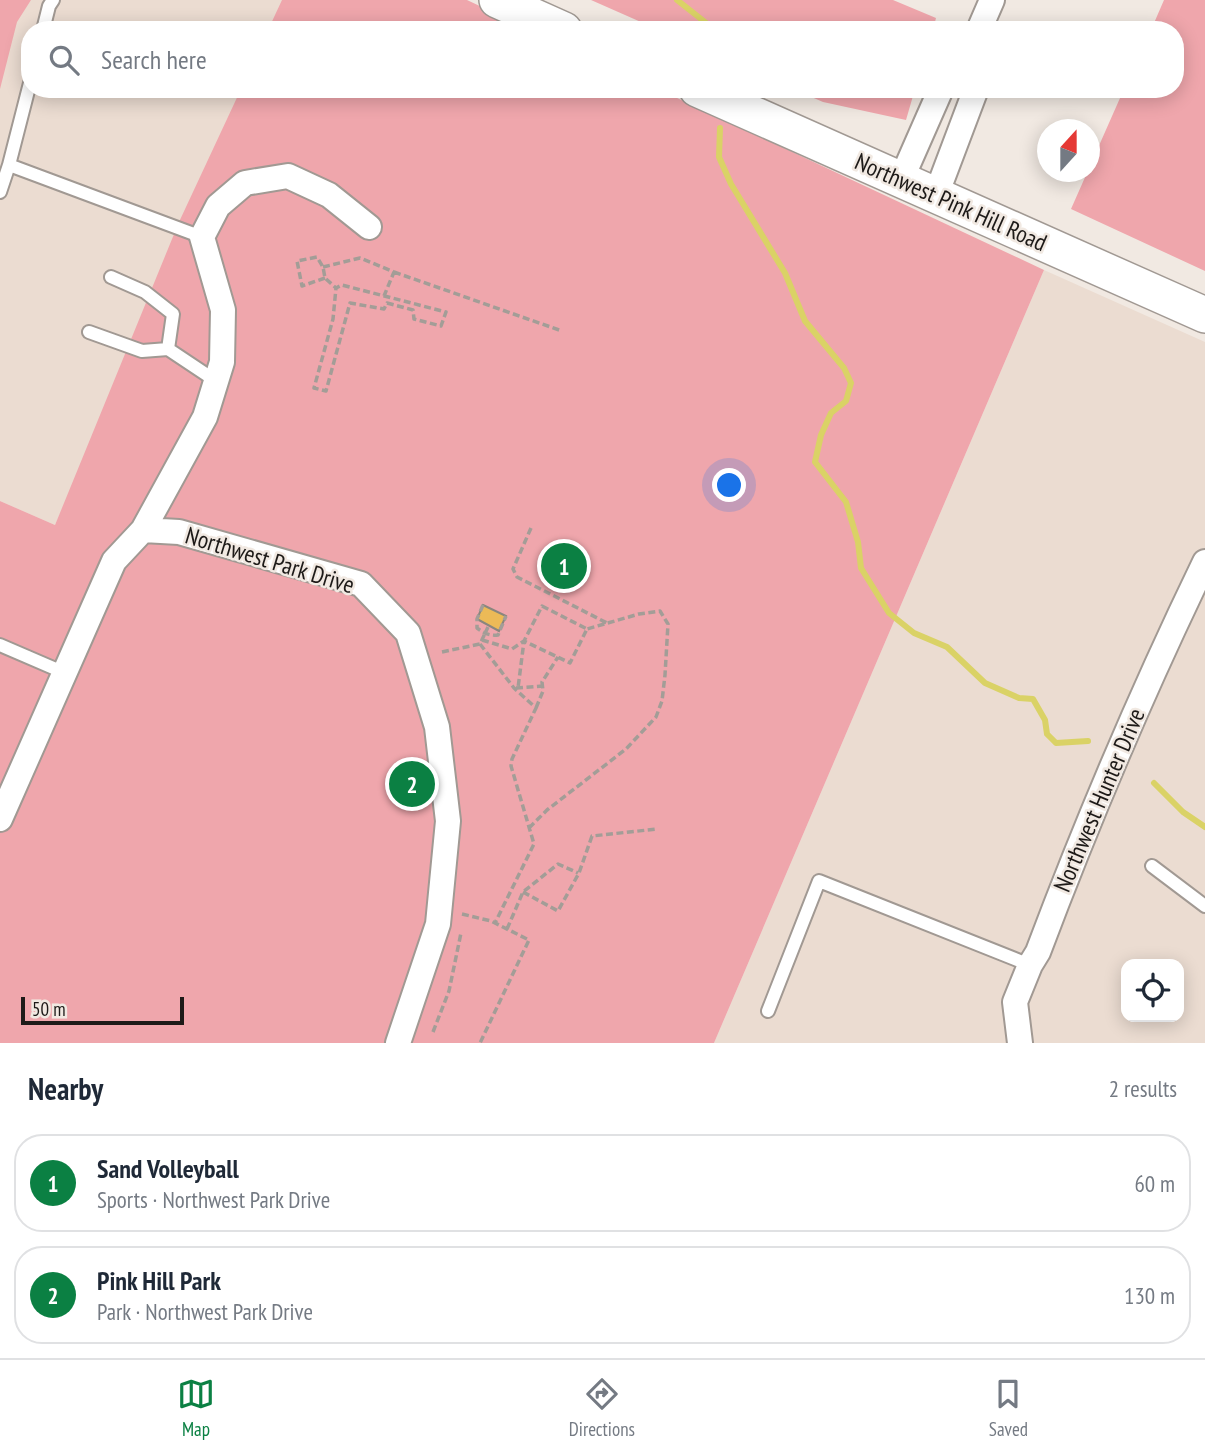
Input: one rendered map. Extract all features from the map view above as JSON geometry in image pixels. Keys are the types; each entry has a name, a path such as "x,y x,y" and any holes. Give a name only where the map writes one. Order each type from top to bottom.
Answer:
{"main road":[{"path":"497,0 544,21"},
{"name":"Northwest Pink Hill Road","path":"717,98 1205,315"}],"street":[{"path":"983,21 992,0"},
{"path":"901,180 937,98"},
{"path":"936,195 972,98"},
{"path":"0,819 114,561 143,530 205,417 222,362 223,310 202,237 218,206 245,183 288,177 329,195 369,227"},
{"name":"Northwest Park Drive","path":"143,530 179,532 361,584 408,633 437,727 448,821 438,924 398,1043"},
{"name":"Northwest Hunter Drive","path":"1020,1043 1015,1002 1038,952 1087,822 1205,562"}],"lane":[{"path":"45,21 53,0"},
{"path":"0,192 26,98"},
{"path":"9,165 202,237"},
{"path":"111,277 145,292 173,314 168,349"},
{"path":"89,332 142,351 168,349 216,381"},
{"path":"0,645 65,673"},
{"path":"1152,866 1205,906"},
{"path":"768,1012 819,881 1030,965"}],"path":[{"path":"325,278 302,286 297,261 317,257 325,278 336,288"},
{"path":"323,267 360,258 562,331"},
{"path":"384,296 394,271"},
{"path":"342,285 446,312 441,326 414,318 413,310 387,303 384,309 351,303 326,391 314,388 333,319 336,288 342,285"},
{"path":"531,528 513,569 517,577 609,624"},
{"path":"483,605 476,623 477,628 485,634 498,635 506,616"},
{"path":"516,688 524,641 542,606 587,629 639,614 660,611 668,624 662,701 656,717 625,749 547,810 529,828"},
{"path":"481,642 488,627"},
{"path":"524,641 570,663 587,629"},
{"path":"442,652 481,642 512,649 524,641"},
{"path":"481,642 516,688 536,708"},
{"path":"495,923 534,844 511,766 512,759 544,691 542,682 558,657"},
{"path":"516,688 543,686"},
{"path":"523,892 558,911 579,873 592,836 657,829"},
{"path":"507,929 523,892 558,864 579,873"},
{"path":"433,1031 449,990 463,914 495,923 529,940 480,1043"}],"shaded area":[{"path":"0,0 284,0 275,21 21,21 21,98 241,98 55,525 0,501"},
{"path":"0,0 31,0 17,22 0,89"},
{"path":"282,0 467,0 512,21 272,21"},
{"path":"591,0 893,0 936,18 935,21 639,21"},
{"path":"1164,0 1205,0 1205,271 1071,209 1083,182 1100,182 1100,143 1120,98 1184,98 1184,21 1155,21"},
{"path":"237,98 677,98 1044,270 714,1043 0,1043 0,501 55,525 179,222"},
{"path":"814,98 912,98 906,120"},
{"path":"1044,270 1205,342 1205,1043 714,1043"}],"building":[{"path":"483,605 506,616 499,631 477,619"}],"waterway":[{"path":"677,0 704,21"},
{"path":"720,128 719,157 731,184 785,273 805,321 844,368 851,383 846,401 831,413 821,435 815,462 846,502 858,542 861,568 889,613 914,633 947,647 985,683 1019,698 1033,699 1045,720 1047,734 1056,743 1088,741"},
{"path":"1154,783 1183,812 1205,827"}],"place":[{"name":"Sand Volleyball","path":"564,566"},
{"name":"Pink Hill Park","path":"412,784"}]}
